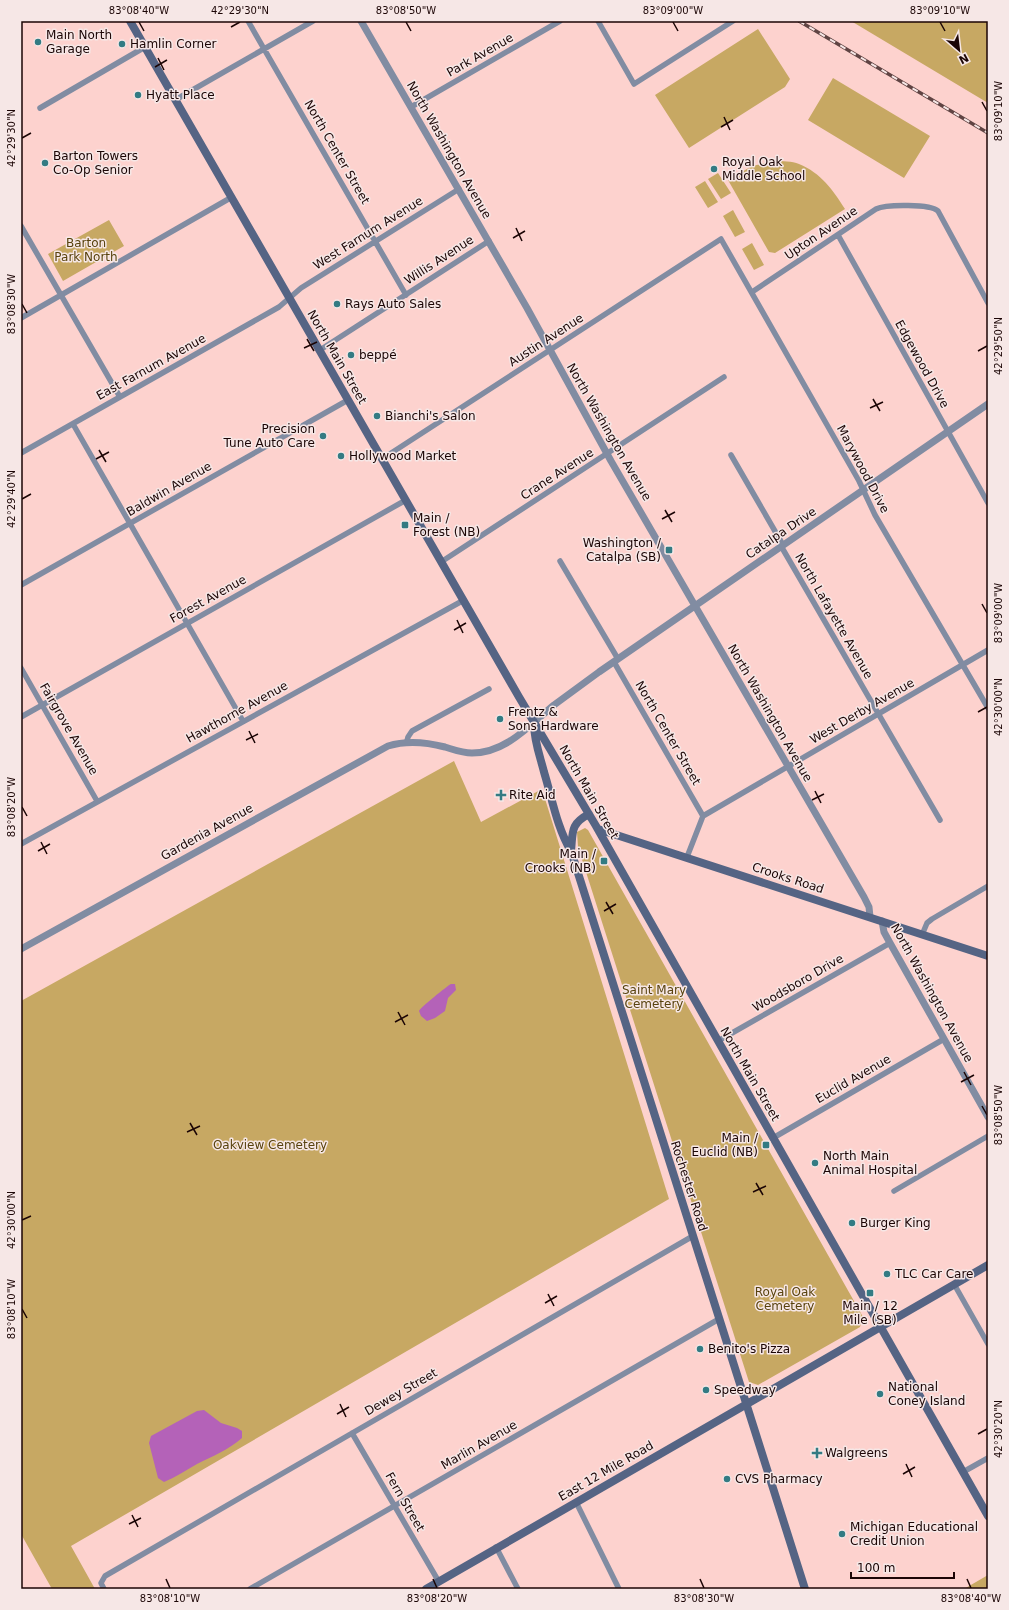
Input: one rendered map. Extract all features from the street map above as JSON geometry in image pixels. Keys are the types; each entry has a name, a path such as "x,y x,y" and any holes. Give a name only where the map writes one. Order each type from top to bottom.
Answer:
{"main road":[{"name":"North Main Street","path":"130,21 534,723 589,814"},
{"path":"534,723 534,740 553,804 566,842 571,851"},
{"path":"589,814 599,831"},
{"name":"Rochester Road","path":"589,814 578,821 573,829 571,851 805,1589"},
{"name":"North Main Street","path":"599,831 988,1516"},
{"name":"Crooks Road","path":"599,831 687,857 988,956"},
{"name":"East 12 Mile Road","path":"426,1589 496,1547 988,1265"}],"street":[{"name":"North Center Street","path":"248,21 406,295"},
{"path":"175,100 313,21"},
{"name":"North Washington Avenue","path":"361,21 489,241 607,454 864,897 869,907 870,917"},
{"name":"Park Avenue","path":"411,107 560,21"},
{"path":"598,21 634,84 733,21"},
{"path":"40,108 145,47"},
{"name":"West Farnum Avenue","path":"289,298 301,288 459,189"},
{"path":"21,318 232,197"},
{"name":"Upton Avenue","path":"752,292 880,207 930,207 938,211 988,303"},
{"path":"21,226 120,397"},
{"name":"Edgewood Drive","path":"838,235 988,503"},
{"name":"Marywood Drive","path":"721,239 988,708"},
{"name":"Austin Avenue","path":"382,459 721,239"},
{"name":"Willis Avenue","path":"320,350 489,241"},
{"name":"East Farnum Avenue","path":"21,453 279,307 289,298"},
{"name":"Crane Avenue","path":"442,562 724,378"},
{"name":"Baldwin Avenue","path":"21,585 348,400"},
{"name":"Catalpa Drive","path":"534,723 586,681 988,404"},
{"path":"73,424 243,721"},
{"name":"North Lafayette Avenue","path":"731,455 940,820"},
{"name":"Forest Avenue","path":"21,717 406,500"},
{"name":"North Center Street","path":"560,560 703,816"},
{"name":"Hawthorne Avenue","path":"21,844 464,600"},
{"name":"West Derby Avenue","path":"703,816 988,650"},
{"name":"Fairgrove Avenue","path":"21,668 97,801"},
{"path":"407,742 412,731 489,689"},
{"name":"Gardenia Avenue","path":"21,949 378,750 407,742 445,747 462,753 481,753 492,750 516,737 534,723"},
{"path":"687,857 703,816"},
{"path":"922,935 927,923 932,919 988,886"},
{"name":"North Washington Avenue","path":"882,921 884,932 988,1117"},
{"name":"Woodsboro Drive","path":"718,1042 890,943"},
{"name":"Euclid Avenue","path":"772,1138 944,1039"},
{"path":"894,1191 988,1136"},
{"name":"Dewey Street","path":"104,1589 102,1580 105,1576 118,1568 693,1236"},
{"path":"954,1284 988,1344"},
{"name":"Marlin Avenue","path":"250,1589 719,1319"},
{"name":"Fern Street","path":"352,1433 439,1582"},
{"path":"963,1472 988,1458"},
{"path":"576,1502 619,1589"},
{"path":"496,1547 518,1589"}],"green space":[{"path":"851,21 988,21 988,103"},
{"path":"758,29 790,79 785,87 689,148 655,95"},
{"path":"833,78 930,136 904,178 808,120"},
{"path":"775,161 796,163 814,172 826,183 845,209 775,253 769,252 728,180 752,166"},
{"path":"718,173 731,193 721,199 708,179"},
{"path":"705,181 718,202 708,208 695,187"},
{"path":"733,210 745,232 735,237 723,216"},
{"name":"Barton Park North","path":"109,220 124,246 63,281 48,254"},
{"path":"752,243 764,265 754,270 742,249"},
{"name":"Oakview Cemetery","path":"454,761 481,822 542,789 669,1199 71,1546 95,1589 52,1589 21,1534 21,1001"},
{"name":"Royal Oak Cemetery","path":"585,828 588,830 863,1317 860,1327 758,1385 749,1382 578,847 577,832"},
{"path":"988,1575 988,1589 964,1589"}],"shaded area":[{"path":"451,984 455,984 456,990 448,998 445,1011 435,1018 427,1021 421,1016 419,1011"},
{"path":"204,1410 221,1423 242,1431 242,1438 226,1449 164,1482 158,1478 149,1443 151,1436 197,1411"}],"railway":[{"path":"799,21 988,133"}],"place":[{"name":"Main North Garage","path":"38,42"},
{"name":"Hamlin Corner","path":"122,44"},
{"name":"Hyatt Place","path":"138,95"},
{"name":"Barton Towers Co-Op Senior","path":"45,163"},
{"name":"Royal Oak Middle School","path":"714,169"},
{"name":"Rays Auto Sales","path":"337,304"},
{"name":"beppé","path":"351,355"},
{"name":"Bianchi's Salon","path":"377,416"},
{"name":"Precision Tune Auto Care","path":"323,436"},
{"name":"Hollywood Market","path":"341,456"},
{"name":"Main / Forest (NB)","path":"405,525"},
{"name":"Washington / Catalpa (SB)","path":"669,550"},
{"name":"Frentz & Sons Hardware","path":"500,719"},
{"name":"Rite Aid","path":"501,795"},
{"name":"Main / Crooks (NB)","path":"604,861"},
{"name":"Main / Euclid (NB)","path":"766,1145"},
{"name":"North Main Animal Hospital","path":"815,1163"},
{"name":"Burger King","path":"852,1223"},
{"name":"TLC Car Care","path":"887,1274"},
{"name":"Main / 12 Mile (SB)","path":"870,1293"},
{"name":"Benito's Pizza","path":"700,1349"},
{"name":"Speedway","path":"706,1390"},
{"name":"National Coney Island","path":"880,1394"},
{"name":"Walgreens","path":"817,1453"},
{"name":"CVS Pharmacy","path":"727,1479"},
{"name":"Michigan Educational Credit Union","path":"842,1534"}],"park label":[{"name":"Saint Mary Cemetery","path":"654,997"}]}
